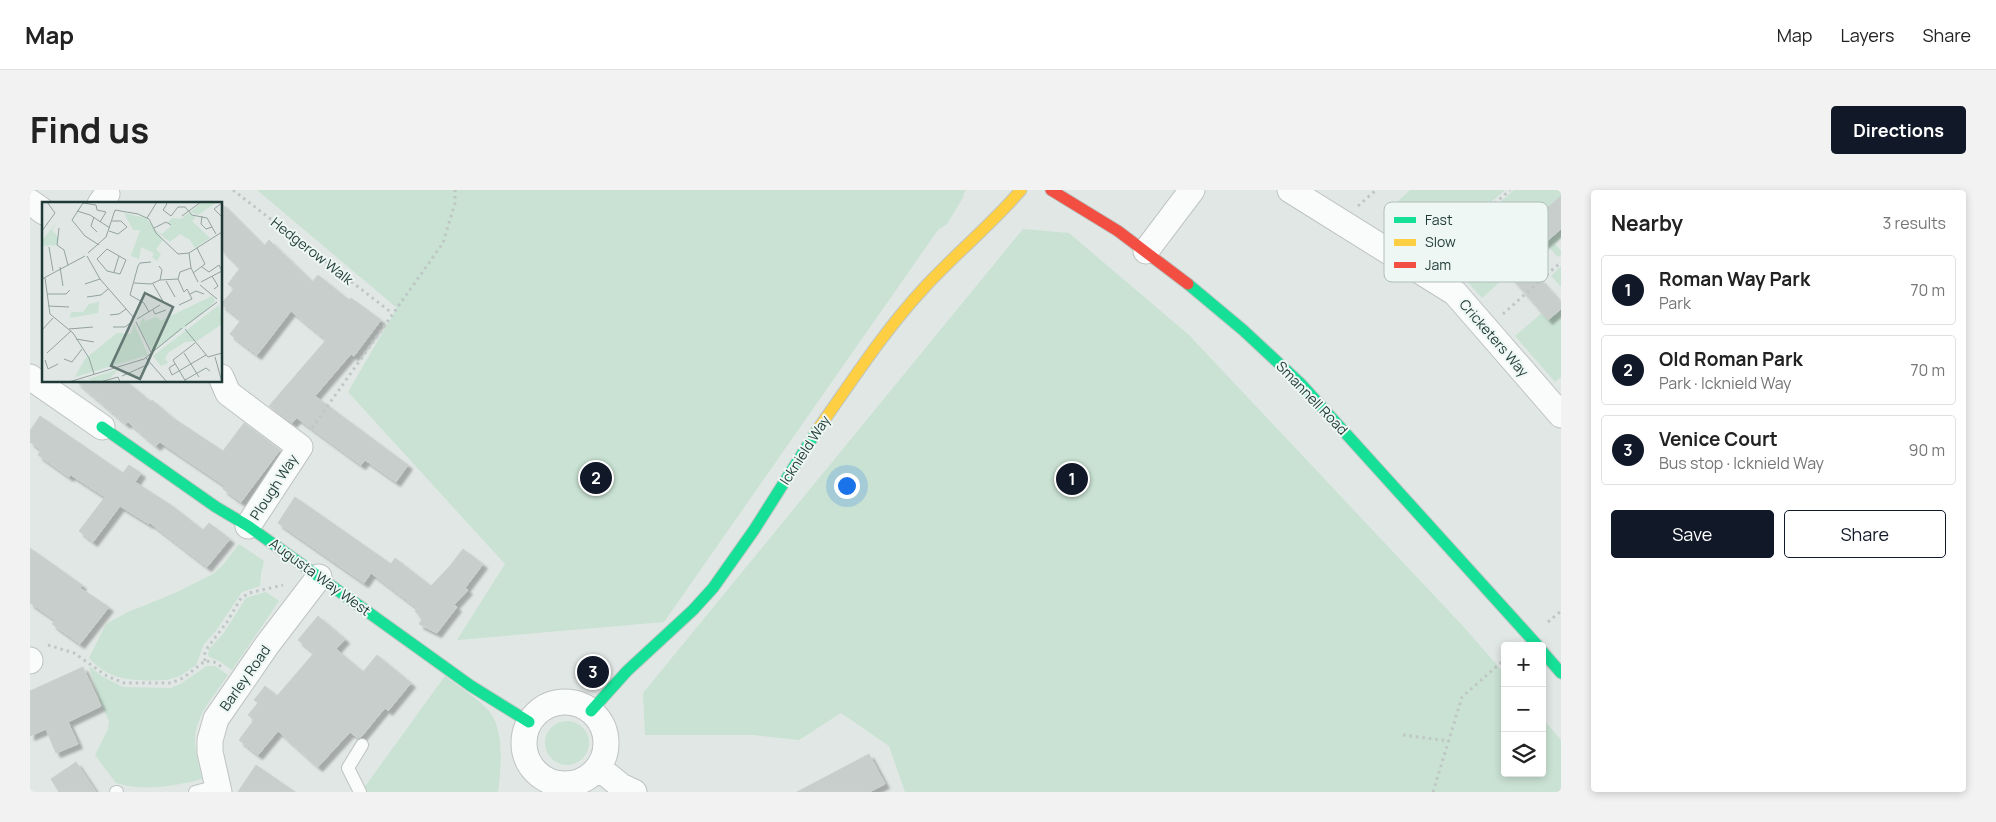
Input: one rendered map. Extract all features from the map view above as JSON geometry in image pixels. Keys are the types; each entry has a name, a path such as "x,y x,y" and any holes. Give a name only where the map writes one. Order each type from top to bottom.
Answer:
{"street":[{"name":"Icknield Way","path":"591,711 627,671 693,610 713,588 754,530 814,434 885,334 924,288 1003,211 1021,190"},
{"name":"Smannell Road","path":"1051,190 1101,220 1146,251 1182,278 1260,344 1301,384 1534,642"},
{"path":"1146,251 1192,190"},
{"name":"Cricketers Way","path":"1290,190 1384,248"},
{"path":"30,202 42,211"},
{"name":"Cricketers Way","path":"1438,282 1455,293 1561,415"},
{"name":"Plough Way","path":"222,379 228,393 303,442 248,526"},
{"path":"33,385 93,422"},
{"name":"Augusta Way West","path":"93,422 216,507 248,526 471,686 529,722"},
{"name":"Barley Road","path":"210,790 210,740 216,719 319,577"},
{"path":"1546,656 1561,673"},
{"path":"558,702 581,705 591,711 603,726 607,744 605,757 599,768 594,774 579,783 553,788 533,770 527,759 524,747 525,734 529,722 546,706 558,702"},
{"path":"599,768 621,786 634,792"}],"lane":[{"path":"360,792 348,768 362,745"}],"path":[{"name":"Hedgerow Walk","path":"233,190 392,313"},
{"path":"303,442 443,243 455,203 455,190"},
{"path":"1496,202 1510,190"},
{"path":"1548,274 1561,262"},
{"path":"1486,329 1539,282"},
{"path":"205,661 204,655 208,647 241,598 249,593 319,577"},
{"path":"33,655 74,653 107,676 124,683 171,683 183,678 205,661 214,662 242,681"},
{"path":"1433,792 1462,697 1501,663"},
{"path":"1403,735 1449,741"}],"green space":[{"path":"257,190 966,190 947,224 938,230 664,622 457,640 505,564 348,392 397,308"},
{"path":"1410,190 1505,190 1491,202 1397,202"},
{"path":"1514,190 1561,190 1561,196 1548,207 1548,202 1500,202"},
{"path":"1561,228 1561,238 1555,244 1561,251 1561,255 1558,257 1548,246 1548,240"},
{"path":"1023,229 1069,233 1189,335 1461,624 1501,669 1501,777 1546,777 1546,723 1561,740 1561,792 905,792 889,746 841,713 799,740 753,735 645,735 643,693"},
{"path":"1561,266 1561,287 1551,276"},
{"path":"1468,282 1500,282 1482,298"},
{"path":"1561,309 1561,377 1555,382 1515,336 1542,313 1548,320"},
{"path":"239,544 264,561 260,586 242,592 215,632 204,644 196,665 180,676 166,680 134,680 106,672 89,658 106,624 128,612 175,593 213,574 222,566"},
{"path":"266,592 279,601 232,670 208,656 209,649 223,634 246,598"},
{"path":"89,666 103,677 123,687 171,688 207,666 215,666 228,675 197,725 195,744 202,779 170,786 148,788 116,783 95,755 108,729 109,721 99,699"},
{"path":"445,676 478,701 488,710 493,718 497,727 501,749 498,792 361,792"},
{"path":"571,721 583,727 588,734 588,752 583,759 576,764 563,765 551,759 546,752 545,739 551,727 558,722"}],"building":[{"path":"1561,196 1561,229 1548,240 1548,207"},
{"path":"222,204 264,246 269,240 312,282 318,275 349,300 351,298 381,320 354,356 351,354 315,396 408,465 396,482 365,460 361,465 297,418 292,423 269,406 326,340 291,311 257,355 230,334 241,320 222,303 234,289 228,284 240,268 222,250"},
{"path":"1515,282 1542,282 1561,303 1561,309 1548,320"},
{"path":"77,382 127,382 173,418 223,451 244,423 280,450 241,502 223,489 225,486 160,442 156,446 128,422 126,424"},
{"path":"40,416 123,473 129,465 141,473 135,482 171,505 203,530 209,523 230,539 207,567 150,523 120,506 93,542 79,531 105,497 71,475 69,477 38,455 41,450 30,442 30,431"},
{"path":"295,497 391,564 395,558 431,586 463,549 483,564 465,588 468,590 454,605 457,607 437,633 419,624 422,619 415,611 417,608 371,573 364,583 278,523"},
{"path":"30,548 82,585 80,588 109,607 80,644 52,624 55,620 30,603"},
{"path":"318,616 345,639 336,649 363,672 377,655 411,683 388,711 385,708 361,737 358,738 350,732 318,767 278,731 258,755 239,740 254,720 248,715 258,703 254,700 265,686 277,696 314,653 298,640"},
{"path":"83,667 101,706 68,722 78,744 56,753 46,729 30,736 30,691"},
{"path":"869,754 885,784 869,792 797,792"},
{"path":"76,762 96,792 59,792 51,779"},
{"path":"256,765 295,792 238,792"}],"traffic: fast":[{"path":"1188,284 1243,330 1301,384 1534,642"},
{"path":"102,427 216,507 248,526 471,686 529,722"},
{"path":"591,711 627,671 693,610 713,588 754,530 818,429"},
{"path":"1546,656 1561,673"}],"traffic: slow":[{"path":"818,429 909,304 1021,190"}],"traffic: jam":[{"path":"1051,190 1118,231 1188,284"}],"place":[{"name":"Old Roman Park","path":"596,478"},
{"name":"Roman Way Park","path":"1072,479"},
{"name":"Venice Court","path":"593,672"}]}
